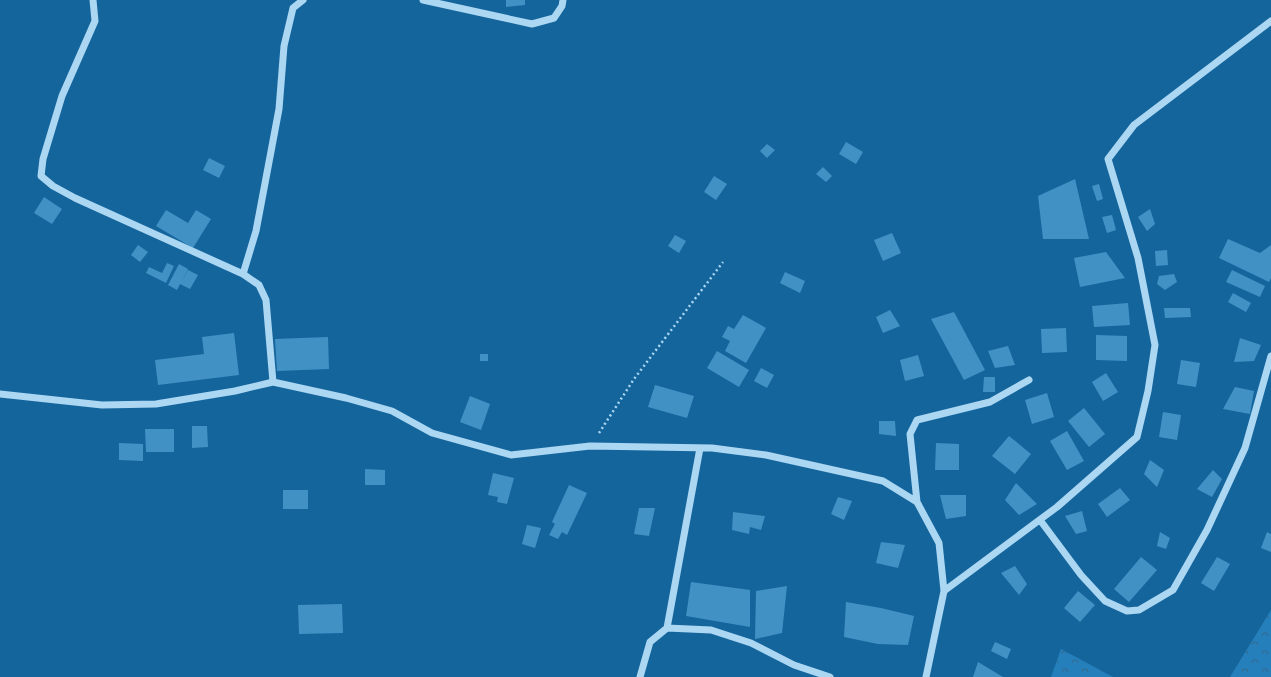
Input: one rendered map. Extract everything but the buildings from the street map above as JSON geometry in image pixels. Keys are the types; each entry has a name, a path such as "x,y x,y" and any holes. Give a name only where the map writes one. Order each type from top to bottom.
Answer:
{"street":[{"path":"93,0 95,21 62,96 42,159 41,176 53,186 75,198 243,274 259,285 266,300 273,382"},
{"path":"243,274 256,231 279,108 284,46 293,8 303,0"},
{"path":"422,0 532,24 554,18 562,6 562,0"},
{"path":"944,591 1057,507 1137,437 1148,391 1156,345 1138,258 1108,159 1134,125 1271,21"},
{"path":"1040,520 1082,576 1105,601 1127,611 1139,610 1173,590 1207,530 1245,448 1271,356"},
{"path":"926,677 944,591 939,543 916,502 910,434 916,420 990,402 1029,380"},
{"path":"0,394 102,406 156,404 235,391 273,382 346,398 392,411 432,433 511,455 590,446 700,448 766,455 883,482 916,502"},
{"path":"640,677 650,642 667,628 700,448"},
{"path":"667,628 711,630 750,643 794,665 830,677"}],"path":[{"path":"590,446 634,379 723,262"}],"green space":[{"path":"1271,610 1271,677 1230,677"},
{"path":"1061,649 1113,677 1051,677"}]}
